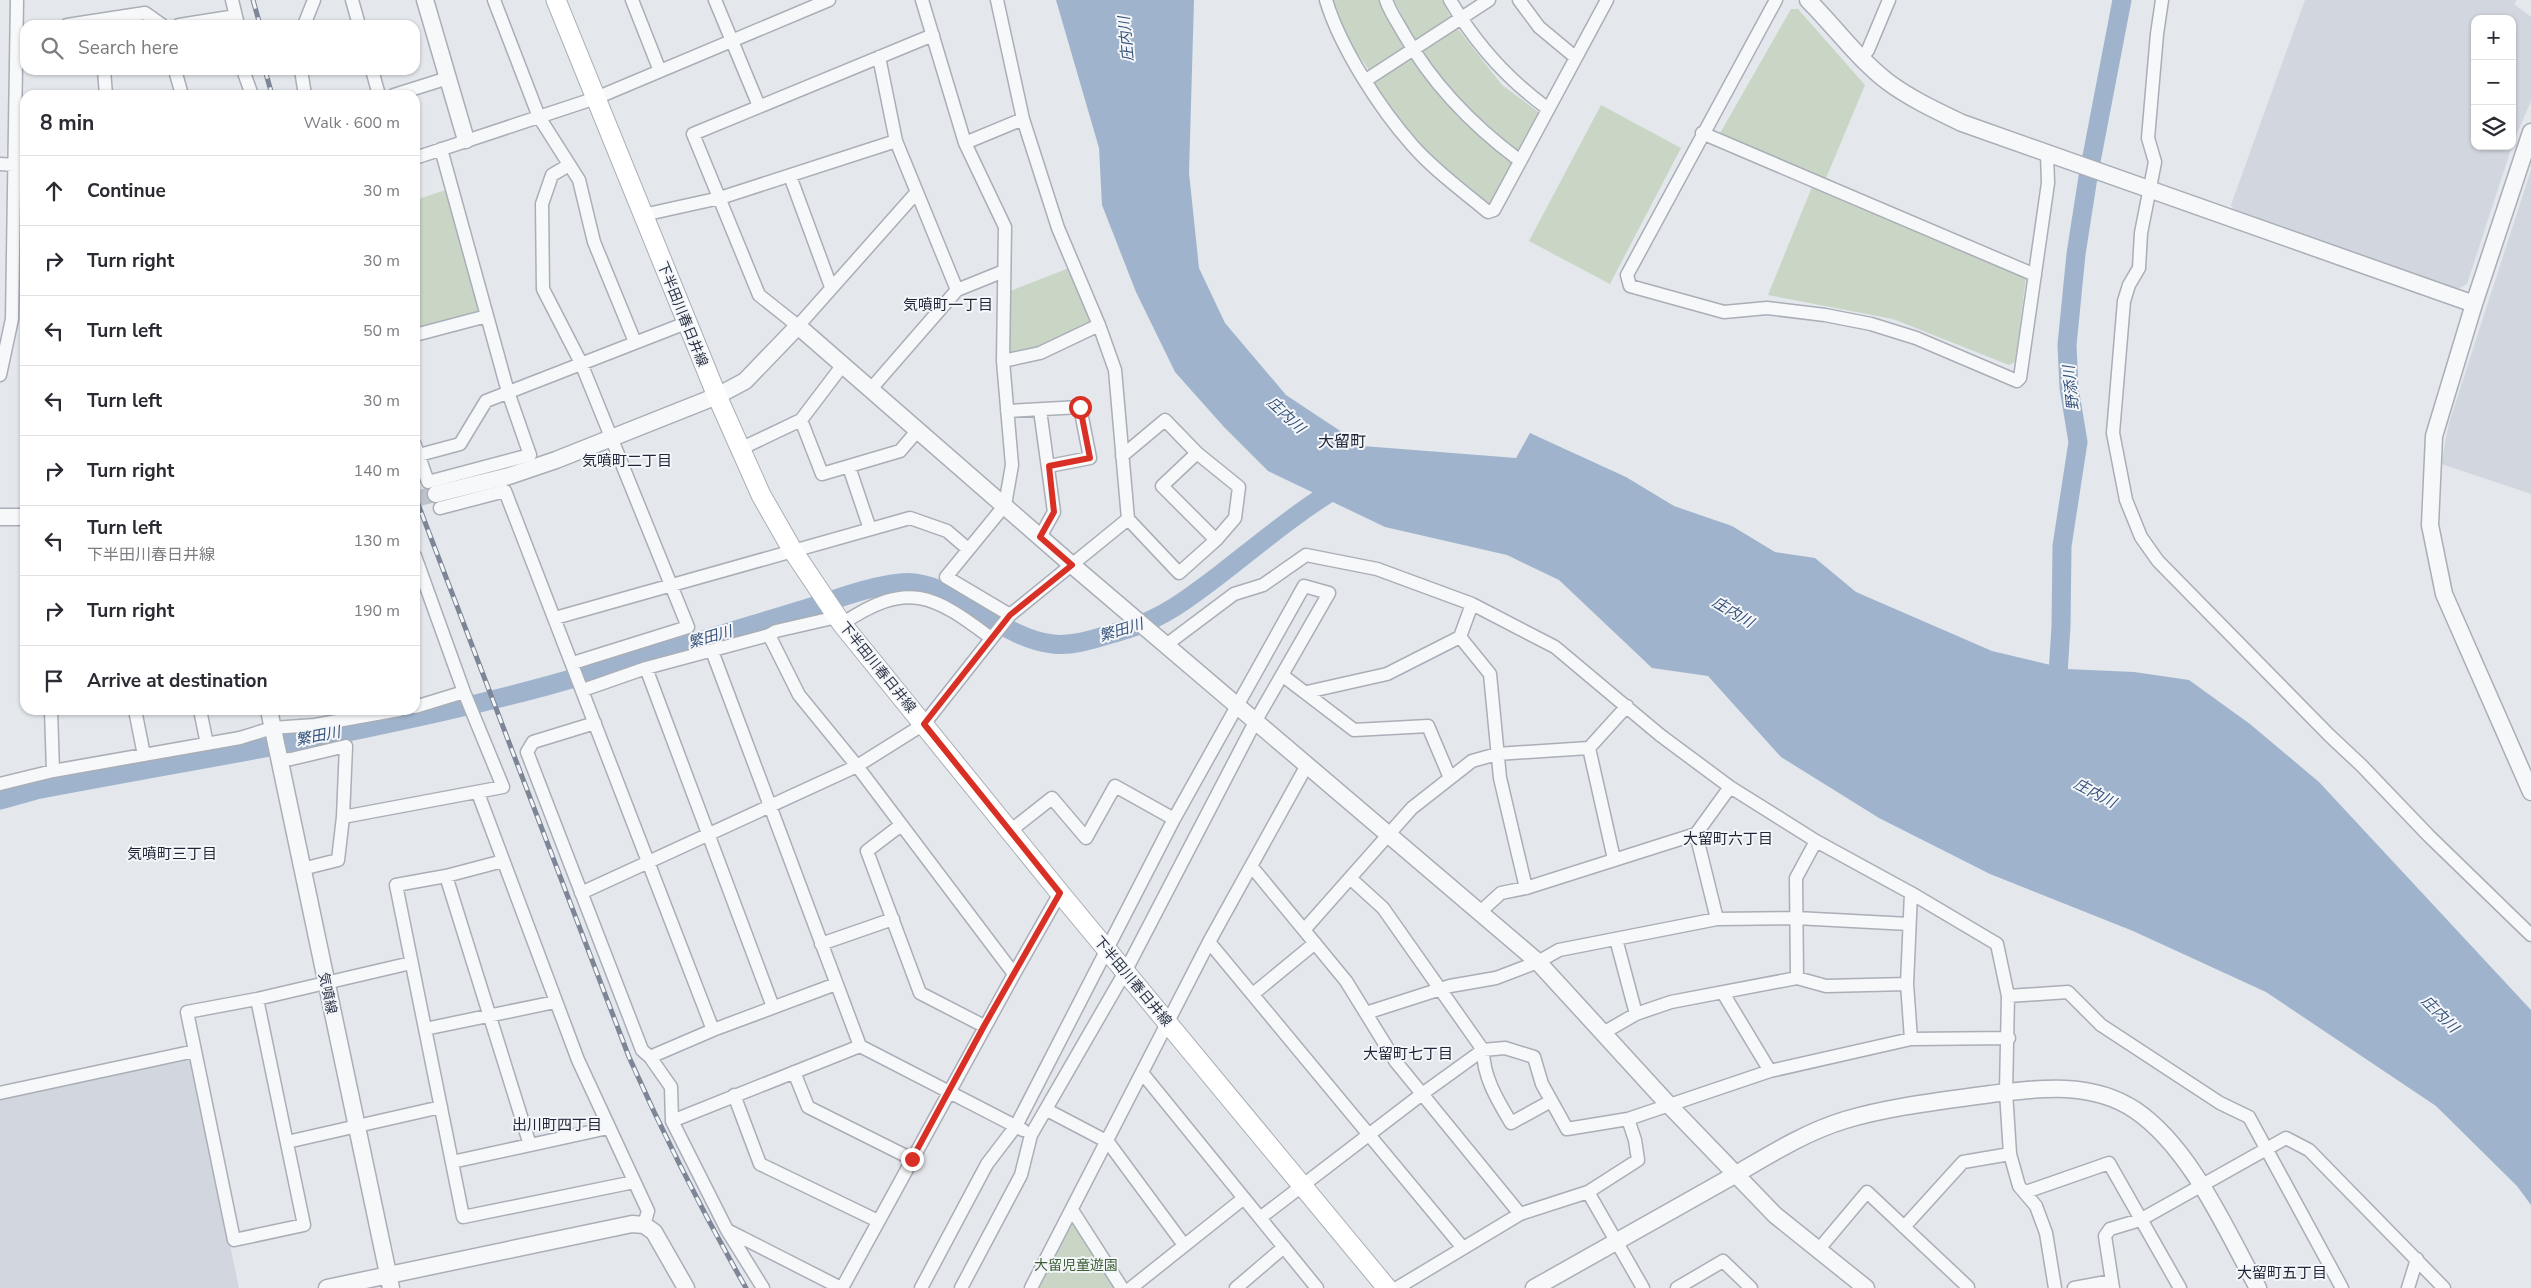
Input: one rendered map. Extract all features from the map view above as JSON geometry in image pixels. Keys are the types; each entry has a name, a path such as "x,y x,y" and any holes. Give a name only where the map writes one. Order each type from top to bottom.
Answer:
{"main road":[{"name":"下半田川春日井線","path":"556,0 716,396 761,495 793,551 839,619 1060,893 1387,1288"}],"street":[{"path":"17,0 20,22"},
{"path":"143,0 145,13 155,20"},
{"path":"232,0 237,20"},
{"path":"306,20 314,0"},
{"path":"352,0 358,20"},
{"path":"425,0 466,140"},
{"path":"494,0 539,117 579,180 594,242 635,342"},
{"path":"632,0 660,71"},
{"path":"715,0 759,106"},
{"path":"420,156 596,98 830,0"},
{"path":"922,0 965,143 1005,227 1003,361 1012,465 1005,504 946,576 1009,615"},
{"path":"997,0 1023,119 1058,228 1099,325 1115,370 1122,456 1128,519 1179,573 1216,540 1235,518 1239,487 1196,453 1165,420 1122,456"},
{"path":"1326,0 1332,20 1386,112 1414,148 1488,212 1494,210 1602,2"},
{"path":"1386,0 1414,51 1446,96 1481,130 1519,160"},
{"path":"1450,0 1461,18 1493,60 1520,88 1547,108"},
{"path":"1366,80 1414,51 1489,0"},
{"path":"1519,0 1539,27 1575,57"},
{"path":"1776,0 1702,133 1627,275 1630,286 1724,312 1767,308 1825,315 1871,324 1916,338 2017,381 2020,378 2048,183 2047,153"},
{"path":"1862,58 1868,50 1889,0"},
{"path":"2162,0 2157,34 2148,138 2155,162 2143,187 2140,268 2129,285 2124,301 2112,433 2126,500 2141,537 2158,561 2429,836 2531,935"},
{"path":"1817,4 1862,58 1889,83 1915,99 1962,123 2474,304"},
{"path":"114,20 145,13"},
{"path":"933,35 693,134 758,295 798,326 842,366 1005,504 1072,565 1538,962 1668,1104 1775,1214 1866,1288"},
{"path":"0,374 12,319 19,235 14,165 20,49"},
{"path":"879,57 896,141 957,290"},
{"path":"104,75 106,90"},
{"path":"176,75 181,90"},
{"path":"245,75 250,90"},
{"path":"302,75 304,90"},
{"path":"373,75 378,90"},
{"path":"410,90 448,78"},
{"path":"965,143 1023,119"},
{"path":"2531,132 2474,304 2434,436 2430,525 2444,594 2531,792"},
{"path":"1702,133 2035,275"},
{"path":"643,216 720,198 896,141"},
{"path":"435,495 530,455 508,392 440,149"},
{"path":"0,164 14,165"},
{"path":"569,165 552,175 542,204 543,289 581,363 688,628 573,663"},
{"path":"790,176 832,288"},
{"path":"435,495 509,476 612,438 716,396 745,381 798,326 916,193"},
{"path":"870,390 957,290 1004,271"},
{"path":"420,333 487,316"},
{"path":"12,319 20,320"},
{"path":"420,450 460,444 486,401 635,342 686,324"},
{"path":"1003,361 1040,353 1099,325"},
{"path":"740,449 801,420 842,366"},
{"path":"1008,411 1080,407 1090,458 1049,466"},
{"path":"1040,410 1054,512 1040,537"},
{"path":"801,420 822,474 900,451 918,430"},
{"path":"1196,453 1162,486 1216,540"},
{"path":"420,458 435,495"},
{"path":"849,467 870,529"},
{"path":"435,495 505,491 573,663 713,1030"},
{"path":"0,516 20,517"},
{"path":"555,618 910,518 947,531 968,549"},
{"path":"581,893 857,766 924,724 1009,615 1128,519"},
{"path":"1166,645 1234,594 1262,585 1306,555 1377,568 1472,604 1555,647 1660,735 1730,787 1816,841 1912,892 1997,944 2008,996 2009,1038 2006,1092 2010,1154 2019,1186 2036,1206 2046,1233 2055,1288"},
{"path":"343,817 503,787 464,692 420,570"},
{"path":"922,1288 987,1164 1016,1126 1174,819 1304,586 1329,593 1255,722 1125,972 1031,1135 1021,1175 961,1288"},
{"path":"583,689 646,668 712,652 769,635 776,631 839,619 901,597 926,598 959,614 991,638"},
{"path":"1307,692 1387,674 1460,637 1472,604"},
{"path":"769,635 799,695 857,766 1014,974"},
{"path":"1460,637 1490,674 1500,778 1526,888"},
{"path":"712,652 860,1046 1031,1135"},
{"path":"646,668 773,1008"},
{"path":"1282,675 1307,692 1354,730 1428,726 1450,778"},
{"path":"420,705 464,692"},
{"path":"1304,930 1412,808 1472,761 1497,754 1589,748 1627,706"},
{"path":"51,715 53,771"},
{"path":"136,715 144,755"},
{"path":"201,715 207,744"},
{"name":"気噴線","path":"270,715 389,1282"},
{"path":"0,784 53,771 240,738 272,728 314,725 351,715"},
{"path":"595,723 533,742 527,752 642,1050 650,1057 671,1087 672,1120 727,1230 763,1288"},
{"path":"279,760 346,746 343,817 338,860 302,869"},
{"path":"1589,748 1614,859"},
{"path":"1031,1288 1143,1074 1209,942 1307,765"},
{"path":"1010,830 1052,798 1086,838 1115,786 1174,819"},
{"path":"1480,912 1501,893 1526,888 1696,834 1730,787"},
{"path":"478,792 555,1002 608,1128 648,1211 644,1225"},
{"path":"901,825 868,852 920,992 984,1026"},
{"path":"1696,834 1717,919"},
{"path":"1797,978 1796,878 1816,841"},
{"path":"503,861 446,876 396,885 463,1217 634,1182"},
{"path":"1252,867 1346,981 1396,1062 1520,1214"},
{"path":"446,876 530,1145"},
{"path":"1350,878 1383,908 1483,1050 1483,1058 1492,1090 1511,1123 1552,1102"},
{"path":"1911,1039 1907,984 1912,892"},
{"path":"727,1230 841,1288 984,1026 1060,893"},
{"path":"1366,1013 1441,989 1496,978 1538,962 1559,950 1717,919 1796,918 1909,924"},
{"path":"821,944 893,919"},
{"path":"1616,939 1636,1014"},
{"path":"1209,942 1463,1248"},
{"path":"1253,994 1314,943"},
{"path":"257,999 304,1225 234,1240 187,1012 257,999 411,963"},
{"path":"1603,1032 1636,1014 1672,1002 1797,978 1826,986 1907,984"},
{"path":"650,1057 713,1030 836,984"},
{"path":"2008,996 2068,992 2102,1025 2220,1103 2249,1117 2342,1288"},
{"path":"1723,993 1770,1071"},
{"path":"425,1029 555,1002"},
{"path":"1260,1218 1368,1134 1483,1050 1505,1048 1534,1057 1542,1084 1567,1129 1628,1119 1770,1071 1911,1039 2009,1038"},
{"path":"672,1120 860,1046"},
{"path":"0,1093 195,1052"},
{"path":"794,1072 808,1107 912,1159"},
{"path":"1143,1074 1317,1288"},
{"path":"1534,1288 1811,1133 1843,1120 1890,1108 2056,1087 2107,1096 2133,1109 2156,1126 2168,1139 2202,1187 2258,1288"},
{"path":"734,1094 760,1164 878,1222"},
{"path":"287,1142 441,1107"},
{"path":"1046,1110 1108,1142 1184,1245"},
{"path":"1397,1288 1520,1214 1588,1192 1638,1160 1635,1140 1628,1119"},
{"path":"452,1162 608,1128"},
{"path":"2074,1288 2112,1284 2105,1236 2110,1229 2140,1220 2202,1187 2286,1138 2309,1150 2444,1288"},
{"path":"1904,1227 1963,1162 2010,1154"},
{"path":"2026,1192 2109,1163 2180,1288"},
{"path":"1588,1192 1642,1288"},
{"path":"1819,1250 1867,1192 1968,1286 1967,1288"},
{"path":"1131,1288 1244,1198"},
{"path":"1072,1210 1122,1288"},
{"path":"327,1288 389,1282 632,1224 644,1225 654,1232 686,1288"},
{"path":"1236,1288 1284,1247"},
{"path":"2408,1288 2417,1259"},
{"path":"1678,1288 1723,1261 1751,1288"}],"shaded area":[{"path":"2305,0 2517,0 2514,4 2531,17 2531,101 2516,136 2516,15 2471,15 2471,150 2511,150 2467,284 2458,289 2234,210 2231,205"},
{"path":"2531,170 2531,494 2441,464 2449,423"},
{"path":"188,1060 192,1063 239,1288 0,1288 0,1099"}],"green space":[{"path":"1331,0 1381,0 1404,49 1369,70 1350,43"},
{"path":"1394,0 1442,0 1452,20 1416,42"},
{"path":"1791,9 1798,9 1865,85 1824,183 1719,135"},
{"path":"1458,29 1502,85 1541,114 1520,153 1484,126 1451,91 1422,51"},
{"path":"1411,58 1457,116 1512,164 1490,207 1456,182 1396,121 1374,83"},
{"path":"1601,105 1681,148 1610,284 1529,241"},
{"path":"1812,187 2026,277 2015,362 2009,365 1893,319 1768,295"},
{"path":"446,190 479,309 477,313 420,329 420,198"},
{"path":"20,243 20,312 19,311"},
{"path":"1069,268 1092,321 1091,326 1046,350 1011,357 1007,353 1008,292"},
{"name":"大留児童遊園","path":"1071,1223 1075,1223 1118,1288 1037,1288"}],"water":[{"name":"庄内川","path":"1056,0 1194,0 1189,173 1199,268 1225,323 1286,395 1363,446 1516,458 1530,433 1626,477 1674,506 1732,526 1775,552 1815,558 1856,592 1992,651 2067,669 2134,672 2189,680 2250,724 2319,782 2531,1010 2531,1205 2517,1186 2436,1106 2266,992 2133,931 1990,874 1879,818 1781,757 1708,676 1652,668 1559,580 1507,555 1385,527 1268,471 1224,427 1175,372 1136,292 1102,205 1099,148"}],"waterway":[{"name":"野添川","path":"2057,691 2061,626 2062,546 2078,442 2069,388 2067,345 2076,254 2088,177 2122,0"},
{"name":"繁田川","path":"0,800 36,790 358,730 486,701 612,667 875,587 900,583 919,584 938,589 957,598 1013,632 1033,640 1053,644 1081,642 1128,629 1153,619 1175,607 1294,517 1342,485"}],"tunnel":[{"path":"420,498 436,494"}],"railway":[{"path":"253,0 259,20"},
{"path":"266,75 271,90"},
{"path":"420,509 629,1057 684,1174 746,1288"}],"district":[{"name":"気噴町一丁目","path":"948,305"},
{"name":"大留町","path":"1342,441"},
{"name":"気噴町二丁目","path":"627,461"},
{"name":"大留町六丁目","path":"1728,839"},
{"name":"気噴町三丁目","path":"172,854"},
{"name":"大留町七丁目","path":"1408,1054"},
{"name":"出川町四丁目","path":"557,1125"},
{"name":"大留町五丁目","path":"2282,1273"}],"route":[{"path":"912,1159 984,1026 1060,893 924,724 1016,608 1072,565 1040,537 1054,512 1049,466 1090,458 1080,407"}]}
